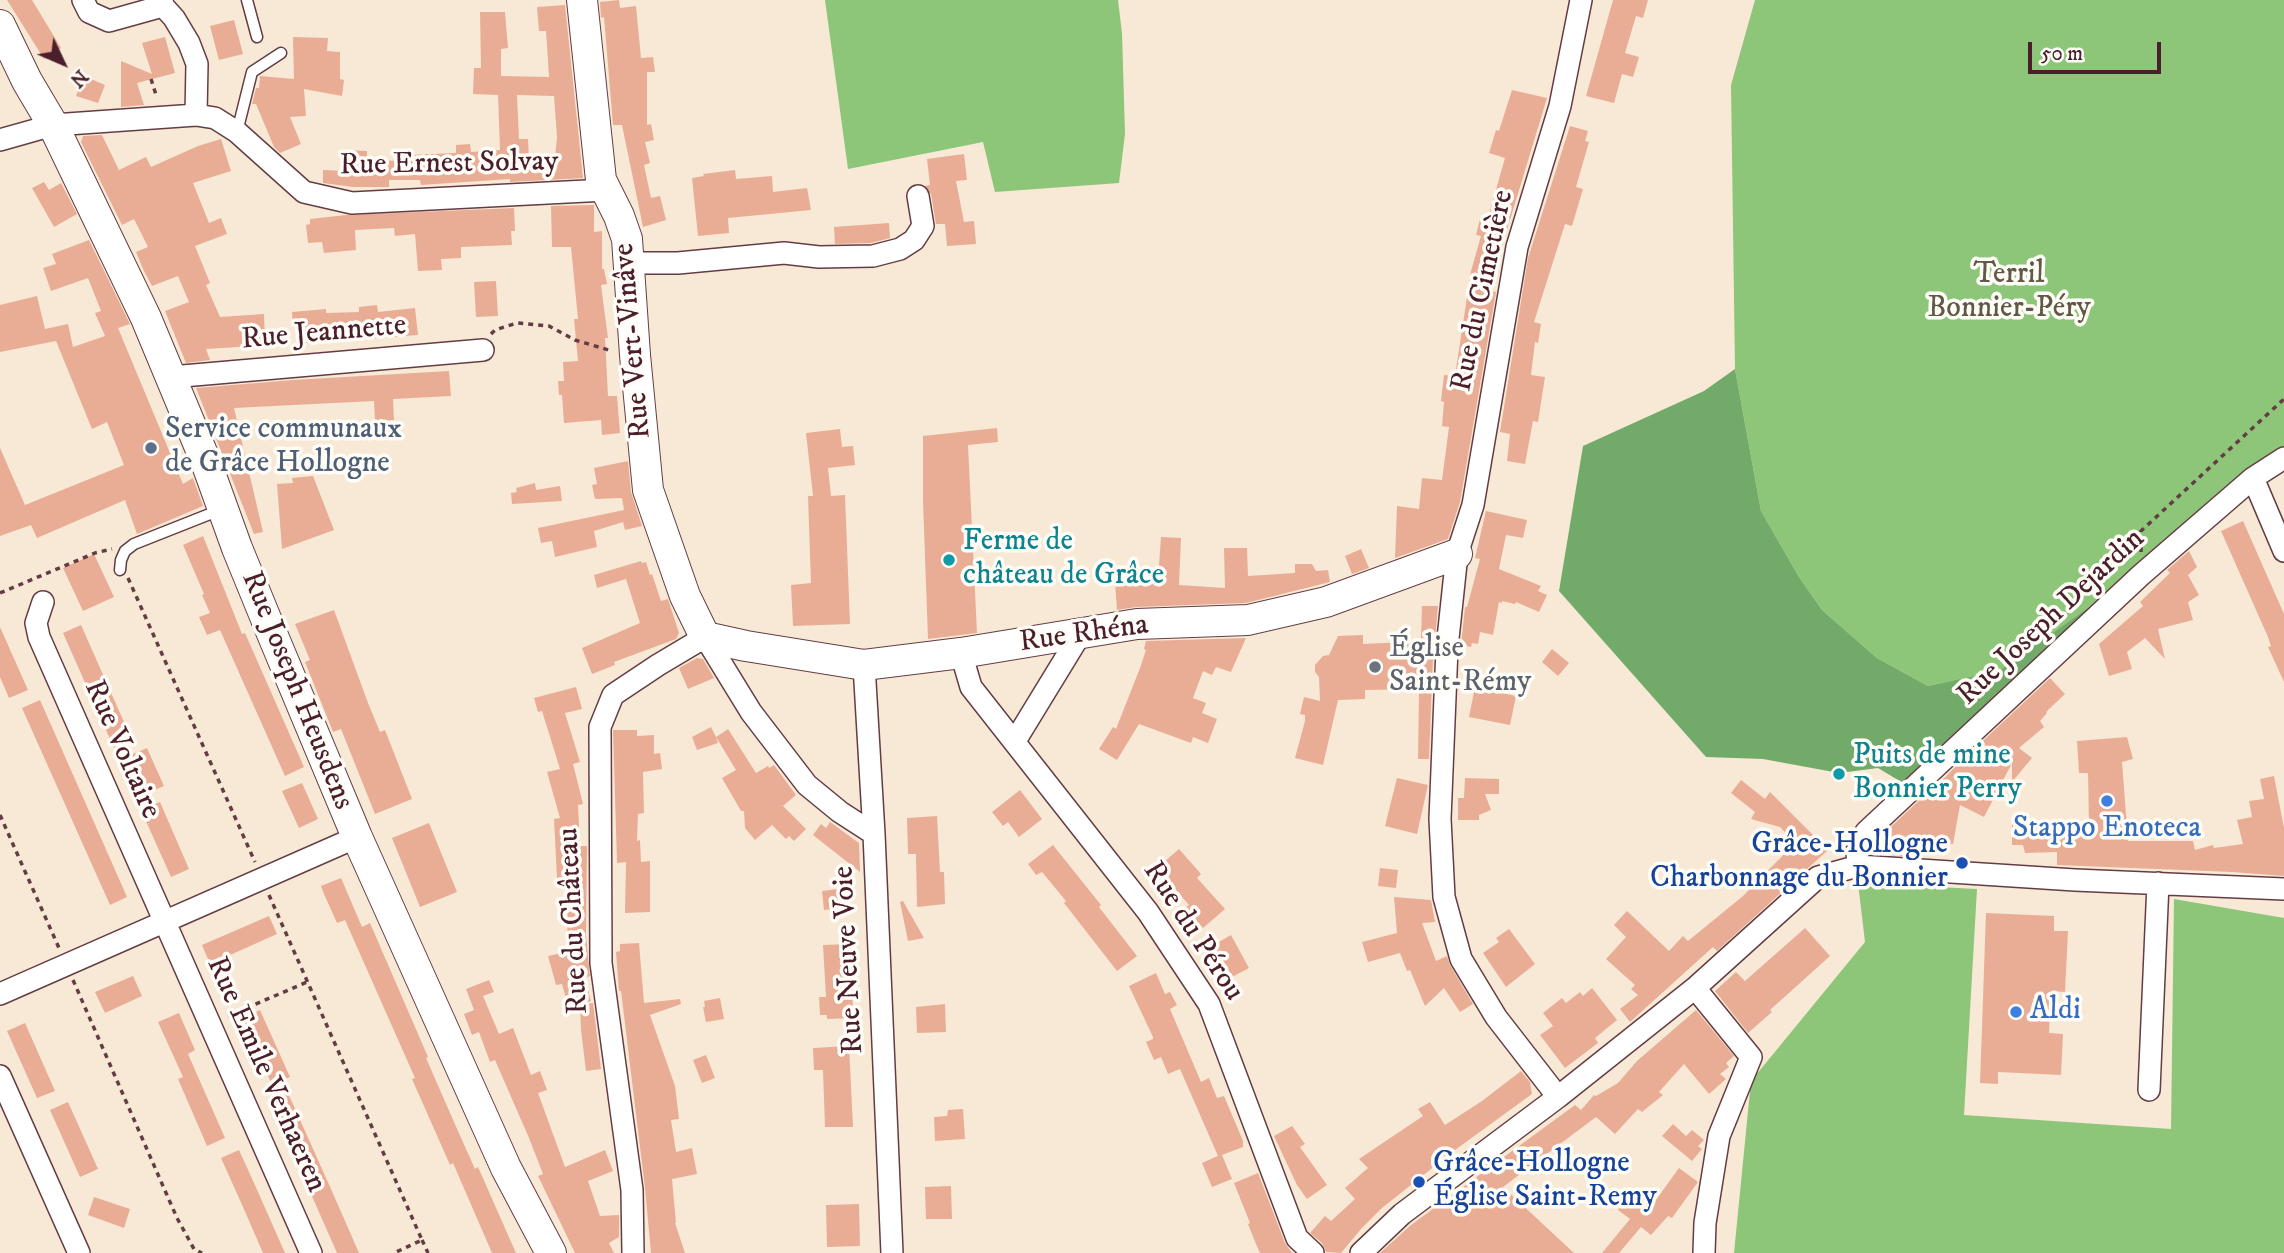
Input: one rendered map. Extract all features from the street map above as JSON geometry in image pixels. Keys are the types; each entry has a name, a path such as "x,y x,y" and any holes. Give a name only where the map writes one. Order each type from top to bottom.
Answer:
{"street":[{"path":"0,140 53,125 196,115 197,64 188,43 163,3 109,21 89,12 83,0"},
{"name":"Rue Vert-Vinâve","path":"582,0 601,180 628,239 635,355 648,490 685,596 705,636"},
{"name":"Rue du Cimetière","path":"1558,1097 1496,1017 1461,959 1444,897 1440,819 1447,648 1457,554 1473,505 1517,247 1560,106 1581,0"},
{"name":"Rue Joseph Heusdens","path":"0,25 53,125 146,318 357,837 506,1168 551,1253"},
{"name":"Rue Ernest Solvay","path":"196,115 215,118 237,132 304,192 352,203 606,190"},
{"path":"629,263 678,263 784,253 819,257 873,256 900,249 914,240 923,226 918,196"},
{"name":"Rue Jeannette","path":"171,377 483,350"},
{"name":"Rue Joseph Dejardin","path":"1858,866 1857,851 1866,832 2141,575 2253,478 2284,458"},
{"path":"2253,478 2284,551"},
{"name":"Rue Rhéna","path":"705,636 746,646 864,665 961,653 1137,624 1248,620 1326,602 1457,554"},
{"name":"Rue Voltaire","path":"43,602 36,623 38,637 164,921"},
{"path":"1015,741 1081,633"},
{"path":"705,636 751,712 807,785 840,812 874,834"},
{"name":"Rue du Château","path":"634,1253 632,1190 601,963 600,727 613,695 705,636"},
{"name":"Rue du Pérou","path":"961,653 971,687 1148,912 1209,1004 1297,1238 1313,1253"},
{"name":"Rue Neuve Voie","path":"864,665 892,1253"},
{"path":"0,993 357,837"},
{"path":"1361,1253 1402,1214 1558,1097 1695,988 1818,877 1858,866 2075,880 2284,889"},
{"path":"2148,1090 2158,883"},
{"name":"Rue Emile Verhaeren","path":"164,921 311,1253"},
{"path":"1695,988 1751,1057 1719,1136 1705,1223 1704,1253"},
{"path":"0,1076 79,1253"}],"lane":[{"path":"247,0 257,37"},
{"path":"237,132 253,72 281,53"},
{"path":"120,569 125,551 134,544 223,509"}],"path":[{"path":"483,350 485,340 495,330 517,323 549,327 575,340 635,355"},
{"path":"2141,575 2141,531 2284,399"},
{"path":"0,593 95,552 113,549 125,551"},
{"path":"120,569 128,577 428,1253"},
{"path":"0,815 177,1218 194,1249 202,1253"},
{"path":"210,1024 308,981"},
{"path":"394,1253 422,1240"}],"green space":[{"path":"825,0 1118,0 1122,33 1125,134 1119,183 995,192 983,142 848,169"},
{"name":"Terril Bonnier-Péry","path":"1755,0 2284,0 2284,452 2113,590 2000,670 1928,686 1877,658 1822,610 1799,577 1761,511 1735,369 1731,85"},
{"path":"1735,369 1761,511 1799,577 1822,610 1877,658 1928,686 2000,670 2113,590 1903,783 1878,768 1839,773 1763,759 1706,757 1559,591 1583,446 1704,391"},
{"path":"1858,883 1977,889 1964,1115 2171,1129 2174,899 2284,918 2284,1253 1734,1253 1751,1081 1865,942"}],"building":[{"path":"7,0 32,0 61,48 44,59"},
{"path":"619,0 620,8 636,6 641,58 653,57 655,72 647,72 647,125 651,124 654,140 645,142 650,163 644,165 651,198 660,196 666,220 643,227 622,125 613,125 604,17 601,18 600,2"},
{"path":"1613,0 1648,0 1643,18 1636,16 1625,53 1639,57 1633,77 1622,74 1614,103 1586,96"},
{"path":"565,5 583,178 510,182 510,179 421,185 420,180 389,180 389,187 353,187 323,183 323,170 347,171 345,150 367,151 367,160 407,161 407,155 456,153 456,145 470,144 471,152 500,150 498,95 473,94 474,68 481,68 480,12 505,12 508,48 501,49 501,76 549,77 546,31 539,31 537,7","holes":["517,95 554,96 557,137 555,158 529,160 528,139 519,139"]},
{"path":"234,20 243,54 219,60 210,26"},
{"path":"165,37 175,73 137,83 144,105 121,107 121,61 152,74 142,43"},
{"path":"293,37 328,38 327,51 340,52 340,79 344,80 342,96 304,89 306,116 290,117 301,144 280,153 274,147 256,104 252,104 256,88 259,88 260,76 294,79"},
{"path":"84,76 105,85 98,103 76,96"},
{"path":"1512,90 1547,98 1490,290 1496,292 1460,502 1448,539 1395,558 1397,506 1419,509 1422,478 1442,480 1449,427 1442,426 1444,375 1455,376 1471,271 1481,236 1476,235 1480,219 1487,221 1505,158 1489,153"},
{"path":"1570,126 1588,131 1585,141 1589,142 1576,187 1583,189 1572,226 1565,224 1534,322 1541,324 1538,343 1535,342 1531,375 1545,377 1538,422 1533,421 1525,464 1507,461 1510,434 1500,432 1528,258"},
{"path":"102,135 119,170 146,157 151,167 221,139 231,171 193,183 209,223 221,218 227,234 195,246 210,283 206,285 220,317 264,314 265,341 238,347 206,349 210,360 186,363 165,311 189,302 178,276 152,286 143,269 136,252 148,247 134,219 122,225 81,142 83,136"},
{"path":"964,154 967,180 956,181 964,222 974,221 976,244 947,246 945,224 936,224 931,194 925,186 930,185 927,159"},
{"path":"735,170 736,179 772,176 773,192 807,188 811,210 728,218 729,233 698,236 692,178"},
{"path":"44,182 49,190 61,183 77,214 54,227 32,188"},
{"path":"594,205 594,232 602,231 602,269 607,284 601,285 608,338 605,338 608,396 617,396 620,433 602,435 601,420 564,423 558,381 564,381 563,362 578,361 574,319 578,319 571,247 552,247 551,206"},
{"path":"514,208 515,231 511,231 512,245 461,247 461,258 441,259 442,270 418,271 415,234 395,236 394,228 355,230 356,250 324,253 322,242 308,243 306,225 310,224 310,219"},
{"path":"889,223 890,238 871,243 835,244 834,227"},
{"path":"89,240 130,324 118,328 183,484 193,478 203,506 137,534 125,500 37,538 31,525 0,536 0,448 25,505 124,465 107,422 92,429 56,341 0,352 0,305 37,296 45,329 68,324 73,347 105,336 95,313 101,311 88,278 51,291 43,268 56,264 52,254"},
{"path":"496,281 498,316 476,317 474,282"},
{"path":"377,305 378,312 415,308 418,335 297,344 292,312 326,309 326,313 359,312 359,307"},
{"path":"449,371 451,396 393,399 394,420 375,421 374,401 234,408 263,532 254,534 196,388"},
{"name":"Ferme de château de Grâce","path":"997,428 998,442 968,445 977,633 928,639 923,436"},
{"path":"840,429 842,447 853,446 855,465 828,468 831,496 845,495 850,624 793,626 791,585 811,583 808,496 813,496 806,433"},
{"path":"628,461 631,492 642,526 625,530 623,522 594,531 597,547 555,557 552,541 541,543 538,528 624,510 622,498 595,499 592,485 597,484 594,468"},
{"path":"313,476 334,530 282,549 277,484 293,483 292,478"},
{"path":"535,483 536,490 560,486 562,501 512,504 511,493 517,492 516,488"},
{"path":"1486,511 1527,520 1523,538 1506,535 1499,569 1541,586 1538,591 1547,595 1539,612 1516,602 1499,602 1493,635 1480,632 1478,644 1472,643 1471,647 1461,645 1465,607 1480,559 1475,558"},
{"path":"2243,521 2284,614 2284,682 2268,647 2271,646 2268,637 2221,531"},
{"path":"203,536 242,634 245,633 304,767 285,776 220,630 207,635 199,617 210,613 183,545"},
{"path":"1161,537 1181,538 1179,585 1225,588 1224,548 1247,548 1248,576 1295,573 1295,564 1312,564 1316,571 1328,570 1330,582 1246,603 1117,610 1115,583 1158,579"},
{"path":"1361,549 1369,568 1352,574 1345,556"},
{"path":"2189,551 2197,567 2188,575 2199,595 2188,602 2193,620 2158,629 2165,659 2145,638 2127,652 2132,669 2109,676 2099,644 2143,606 2140,602 2170,573 2167,570"},
{"path":"94,554 114,597 83,611 63,568"},
{"path":"641,561 646,562 650,575 652,574 661,601 668,599 679,633 676,639 614,662 615,665 592,674 582,648 640,623 626,579 597,588 594,575"},
{"path":"1422,606 1438,606 1435,640 1421,638"},
{"path":"334,610 368,703 380,732 385,730 412,799 375,814 341,729 333,732 305,662 310,660 295,624"},
{"path":"81,625 132,740 114,748 63,633"},
{"path":"0,627 28,690 9,698 0,677"},
{"name":"Église Saint-Rémy","path":"1363,635 1363,644 1427,641 1433,658 1429,759 1418,759 1419,689 1365,690 1365,699 1338,700 1323,765 1295,758 1305,721 1305,715 1300,714 1304,697 1320,701 1319,677 1315,672 1315,665 1323,656 1329,655 1338,636"},
{"path":"1246,638 1231,672 1216,667 1212,675 1203,671 1193,698 1206,703 1202,713 1217,719 1208,743 1193,737 1191,743 1139,724 1117,760 1099,749 1113,727 1116,729 1140,668 1146,641"},
{"path":"1552,649 1569,663 1558,676 1542,662"},
{"path":"697,658 703,659 714,678 688,689 679,668"},
{"path":"2050,678 2065,694 2040,721 2044,727 2019,748 2032,758 2012,782 2012,763 1984,817 1960,805 1953,844 1917,839 1915,857 1889,855 1890,849 1879,838"},
{"path":"576,687 582,709 565,713 580,762 573,764 583,804 578,805 580,846 587,846 586,935 590,976 585,978 591,1001 569,1009 562,984 556,985 548,956 567,952 568,877 557,878 554,819 560,818 547,772 560,769 542,711 538,712 534,698"},
{"path":"1475,687 1516,696 1510,725 1469,717"},
{"path":"40,700 127,897 110,905 22,708"},
{"path":"711,727 718,743 697,750 692,737"},
{"path":"728,729 756,773 774,765 796,795 783,806 806,829 794,841 789,836 786,839 772,825 755,840 745,828 744,811 741,811 722,778 736,770 716,737"},
{"path":"613,730 637,730 637,736 654,735 654,754 660,753 662,769 643,772 644,813 638,814 637,841 640,840 641,862 650,861 650,912 625,913 626,862 617,863"},
{"path":"2127,737 2133,759 2122,762 2128,841 2193,841 2195,850 2213,845 2214,848 2243,844 2237,820 2252,817 2249,801 2264,799 2260,779 2274,776 2284,828 2284,876 2057,865 2057,852 2025,853 2023,845 2012,845 2012,822 2089,824 2088,773 2079,773 2077,741"},
{"path":"147,748 164,786 143,795 126,757"},
{"path":"1397,778 1428,785 1417,834 1385,826"},
{"path":"1465,778 1499,779 1499,794 1485,794 1491,810 1479,815 1479,820 1458,820 1458,798 1464,798"},
{"path":"1741,780 1765,799 1770,792 1828,850 1717,951 1713,947 1630,1022 1620,1009 1638,995 1631,989 1635,985 1606,959 1626,937 1614,925 1627,911 1669,951 1683,936 1688,941 1743,896 1795,843 1780,827 1751,819 1755,812 1731,793"},
{"path":"302,783 318,819 299,828 282,791"},
{"path":"1020,790 1042,819 1019,837 1008,822 1003,826 992,812"},
{"path":"160,802 189,869 171,877 141,810"},
{"path":"937,816 945,904 917,907 916,854 908,854 907,818"},
{"path":"830,822 859,843 860,872 813,835 821,824 826,828"},
{"path":"429,823 457,892 420,907 392,838"},
{"path":"1053,845 1137,956 1117,971 1042,872 1036,875 1028,864"},
{"path":"1179,849 1201,874 1197,878 1225,909 1203,928 1185,908 1189,905 1157,868"},
{"path":"1380,868 1398,870 1396,888 1378,886"},
{"path":"341,878 362,927 370,923 454,1122 475,1169 478,1167 516,1253 492,1253 453,1163 450,1165 412,1079 415,1078 345,920 337,923 321,886"},
{"path":"847,888 849,907 824,910 822,891"},
{"path":"1394,897 1431,900 1435,922 1422,923 1436,961 1447,956 1473,1004 1460,1012 1444,988 1425,1006 1400,953 1368,962 1362,942 1397,933"},
{"path":"903,901 924,938 908,941 900,902"},
{"name":"Aldi","path":"1986,913 2054,916 2054,931 2068,931 2065,992 2051,991 2049,1033 2063,1034 2061,1075 1998,1072 1998,1084 1980,1083"},
{"path":"269,916 277,934 210,964 202,945"},
{"path":"1805,928 1830,956 1748,1033 1715,991 1736,972 1745,981"},
{"path":"1509,929 1535,964 1506,987 1483,953 1499,942 1496,938"},
{"path":"1231,935 1249,968 1232,977 1222,958 1217,961 1210,947"},
{"path":"639,943 644,1003 680,999 681,1004 650,1015 675,1086 679,1119 671,1120 676,1152 692,1148 697,1174 672,1179 675,1223 685,1253 651,1253 616,952 620,951 620,944"},
{"path":"851,944 853,1018 827,1019 827,1015 820,1015 819,997 826,997 823,945"},
{"path":"1156,973 1165,994 1170,992 1177,1005 1170,1009 1201,1082 1209,1078 1217,1098 1224,1096 1243,1141 1243,1147 1222,1155 1232,1179 1212,1187 1202,1163 1218,1156 1180,1069 1168,1074 1161,1057 1154,1060 1146,1042 1153,1037 1129,986"},
{"path":"133,976 142,996 105,1013 95,992"},
{"path":"489,980 494,992 483,996 499,1034 513,1028 531,1075 540,1071 547,1090 538,1093 565,1167 605,1150 613,1171 588,1181 600,1216 619,1215 619,1237 609,1243 614,1253 575,1253 538,1176 543,1174 495,1060 490,1062 479,1032 472,1035 464,1014 474,1010 466,989"},
{"path":"1592,988 1617,1020 1595,1038 1598,1043 1565,1068 1540,1035 1553,1026 1543,1013 1562,998 1566,1003 1580,992 1583,996"},
{"path":"720,998 724,1019 706,1022 704,1001"},
{"path":"593,1003 601,1069 586,1071 580,1005"},
{"path":"945,1004 946,1032 917,1033 916,1007"},
{"path":"260,1010 290,1077 272,1085 242,1018"},
{"path":"1696,1010 1734,1056 1726,1063 1729,1067 1720,1074 1726,1079 1709,1094 1684,1064 1659,1092 1663,1095 1642,1112 1638,1109 1615,1134 1596,1117 1503,1187 1574,1253 1380,1253 1411,1225 1575,1105 1581,1110 1594,1095 1618,1083 1637,1061"},
{"path":"179,1013 195,1050 188,1054 225,1138 207,1146 178,1079 183,1077 158,1022"},
{"path":"25,1023 55,1091 37,1098 7,1031"},
{"path":"849,1046 853,1127 825,1127 823,1070 814,1070 813,1048"},
{"path":"706,1055 715,1078 702,1083 693,1060"},
{"path":"1521,1071 1530,1082 1532,1094 1382,1208 1341,1253 1326,1252 1322,1243 1310,1233 1325,1216 1331,1221 1355,1199 1345,1188 1368,1168 1359,1159 1423,1116 1418,1109 1430,1102 1445,1125"},
{"path":"288,1093 359,1253 337,1253 270,1101"},
{"path":"68,1102 98,1169 80,1177 50,1110"},
{"path":"963,1109 965,1139 935,1141 934,1117 947,1116 948,1110"},
{"path":"1673,1124 1686,1136 1692,1130 1704,1140 1698,1146 1702,1149 1692,1161 1662,1136"},
{"path":"1292,1126 1305,1144 1300,1147 1327,1185 1307,1199 1297,1185 1274,1136"},
{"path":"239,1150 285,1253 263,1253 221,1158"},
{"path":"1679,1168 1698,1182 1672,1218 1668,1216 1651,1235 1641,1227 1619,1253 1602,1253 1630,1219 1618,1210 1633,1191 1653,1204"},
{"path":"1258,1173 1285,1243 1292,1253 1260,1253 1256,1244 1234,1183"},
{"path":"951,1186 952,1219 926,1219 925,1187"},
{"path":"94,1197 130,1209 124,1228 88,1215"},
{"path":"859,1204 860,1246 827,1247 826,1205"}],"place":[{"name":"Service communaux de Grâce Hollogne","path":"151,448"},
{"name":"Ferme de château de Grâce","path":"949,560"},
{"name":"Église Saint-Rémy","path":"1375,667"},
{"name":"Puits de mine Bonnier Perry","path":"1839,774"},
{"name":"Stappo Enoteca","path":"2107,801"},
{"name":"Grâce-Hollogne Charbonnage du Bonnier","path":"1962,863"},
{"name":"Aldi","path":"2016,1012"},
{"name":"Grâce-Hollogne Église Saint-Remy","path":"1419,1182"}]}
